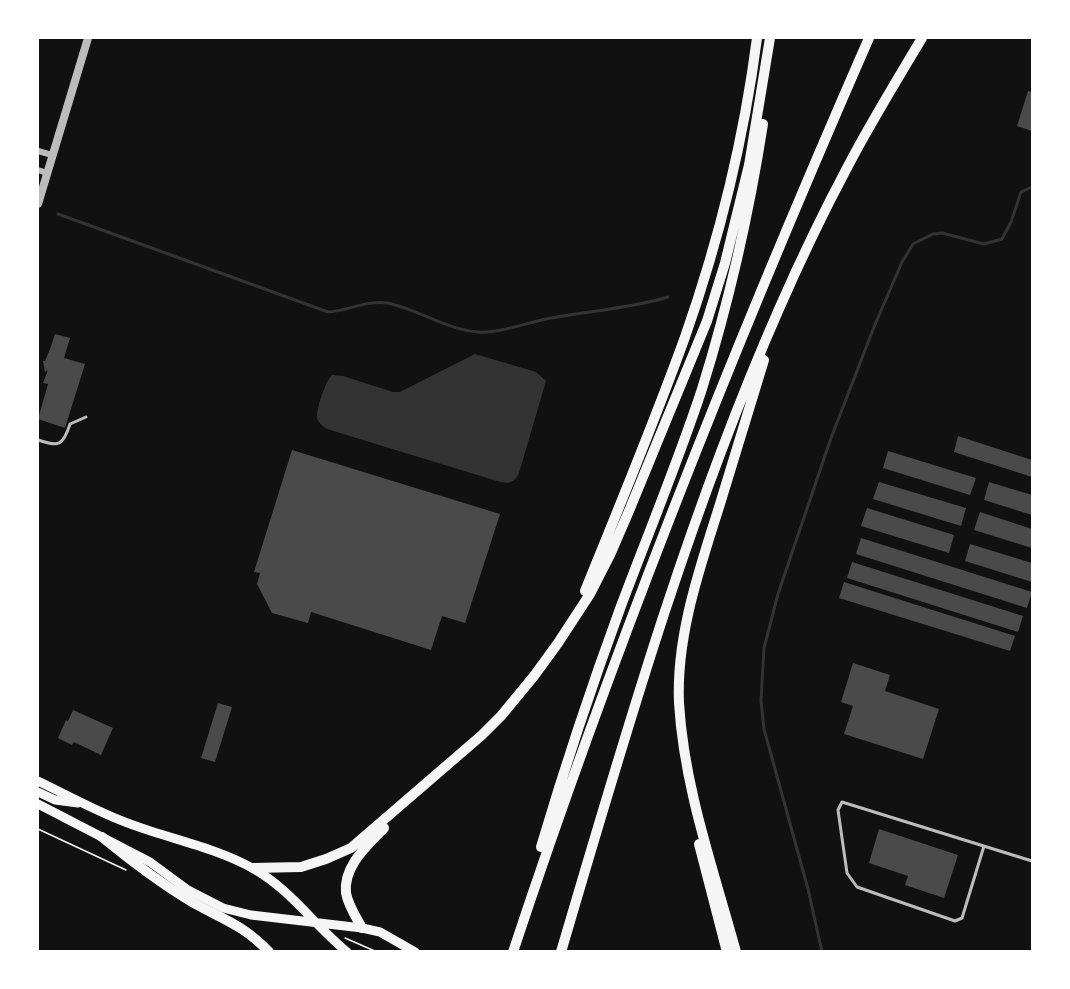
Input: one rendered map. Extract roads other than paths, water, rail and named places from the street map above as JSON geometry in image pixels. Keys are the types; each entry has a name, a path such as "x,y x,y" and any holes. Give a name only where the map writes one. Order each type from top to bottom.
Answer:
{"highway":[{"path":"580,606 685,337 709,261 740,140 757,38"},
{"path":"253,868 301,867 326,860 351,848 428,783 501,716 546,660 590,594 610,555 707,321 725,263 749,165 770,38"},
{"path":"512,951 560,785 621,607 691,422 718,335 752,193 777,38"},
{"path":"512,951 599,702 679,491 774,256 869,38"},
{"path":"561,951 652,650 699,511 750,377 779,308 848,165 922,38"},
{"path":"727,951 695,827 688,790 681,721 680,681 683,641 688,611 700,567 779,308"},
{"path":"686,761 736,951"},
{"path":"362,928 351,908 346,892 349,872 359,855 428,783"},
{"path":"102,837 177,892 252,934 269,951"}],"main road":[{"path":"38,781 131,825 186,840 253,868 292,898 346,951"},
{"path":"38,792 54,800 86,804"},
{"path":"38,804 150,862 188,890 224,908 251,915 315,921 380,932 415,951"}],"street":[{"path":"38,204 88,38"},
{"path":"38,151 52,155"},
{"path":"38,170 47,173"}],"lane":[{"path":"38,440 58,444 63,442 70,423 86,417"},
{"path":"984,846 962,918 955,921 857,887 847,873 838,810 842,802 984,846 1032,861"}],"waterway":[{"path":"822,952 808,889 764,729 761,701 764,648 778,594 831,438 874,327 902,262 913,244 933,234 942,233 984,244 1002,239 1011,222 1021,192 1032,187"},
{"path":"58,214 328,312 380,302 399,306 444,324 485,332 668,297"}]}
